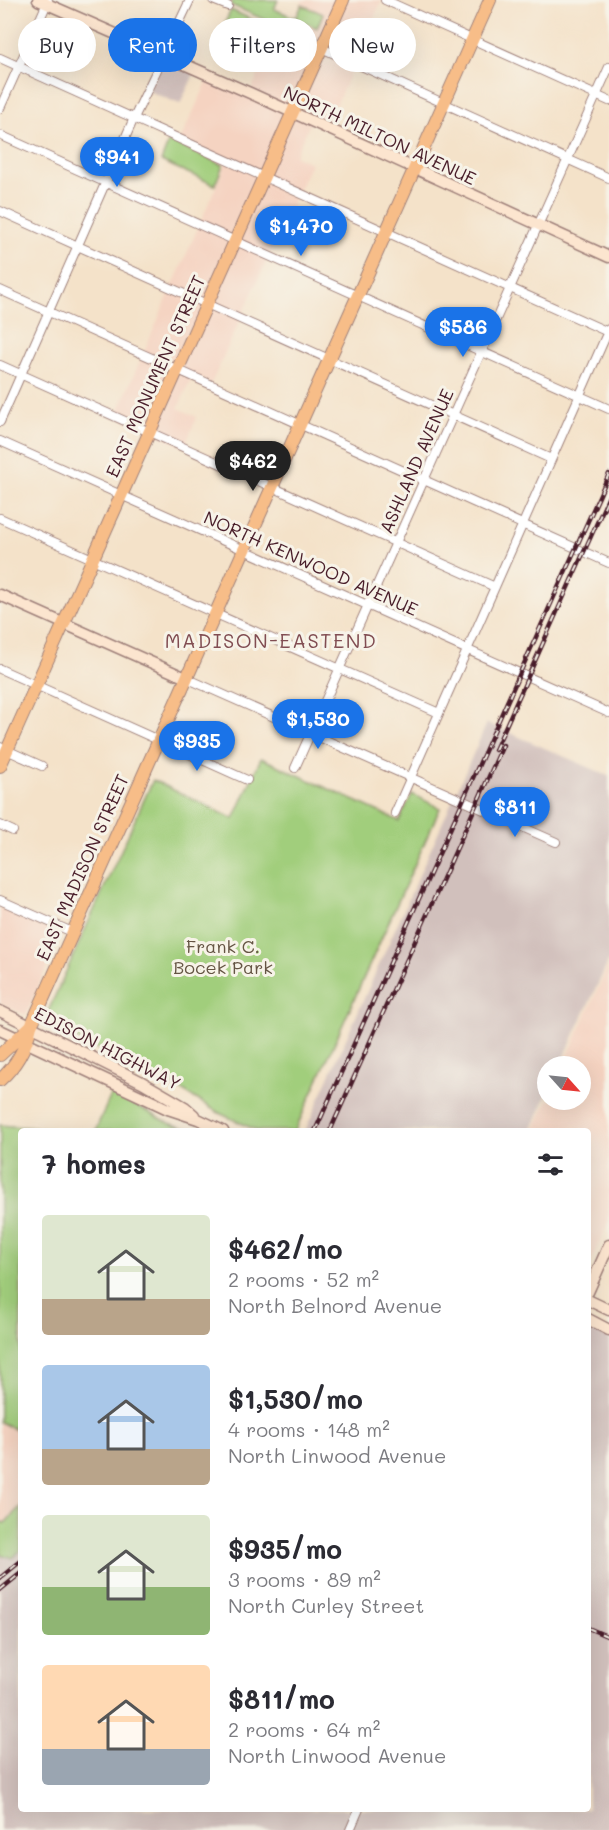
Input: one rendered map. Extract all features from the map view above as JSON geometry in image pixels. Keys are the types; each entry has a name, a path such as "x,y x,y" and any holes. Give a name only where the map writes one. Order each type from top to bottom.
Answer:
{"main road":[{"name":"EAST MONUMENT STREET","path":"0,766 4,749 36,686 343,0"},
{"name":"EAST MADISON STREET","path":"0,1080 11,1069 31,1026 490,0"},
{"path":"0,1055 23,1040"}],"street":[{"path":"181,18 190,0"},
{"path":"213,0 228,6"},
{"path":"385,0 609,101"},
{"path":"37,18 44,1"},
{"name":"NORTH MILTON AVENUE","path":"44,1 108,30"},
{"path":"317,45 609,178"},
{"path":"0,58 18,66"},
{"name":"ASHLAND AVENUE","path":"295,768 609,67"},
{"path":"0,108 18,68"},
{"name":"NORTH MILTON AVENUE","path":"197,70 609,257"},
{"path":"32,72 608,330 395,813"},
{"path":"0,422 155,72"},
{"path":"0,135 609,410"},
{"path":"0,211 551,459"},
{"path":"0,290 609,563"},
{"path":"0,365 495,586"},
{"name":"NORTH KENWOOD AVENUE","path":"0,441 609,713"},
{"path":"0,518 439,713"},
{"path":"0,595 556,842"},
{"path":"0,669 247,780"},
{"path":"4,749 42,766"},
{"path":"0,825 13,831"},
{"path":"0,900 72,932"},
{"name":"EDISON HIGHWAY","path":"0,1011 142,1082 185,1107 198,1119"},
{"name":"EDISON HIGHWAY","path":"0,1030 168,1109 216,1128"},
{"path":"591,1285 609,1245"},
{"path":"591,1301 609,1310"},
{"path":"591,1321 609,1330"},
{"path":"350,1830 358,1812"}],"shaded area":[{"path":"303,0 382,0 374,18 329,18 329,72 350,72 326,128 311,121 295,156 311,163 211,384 193,375 178,408 197,417 184,447 116,416 227,161 180,140 210,76 250,93 259,72 317,72 317,18 295,18"},
{"path":"157,72 195,72 180,104 148,91"},
{"path":"487,723 609,776 609,960 565,1056 537,1056 537,1110 540,1110 532,1128 306,1128"},
{"path":"0,907 61,934 26,1015 0,1003"},
{"path":"609,964 609,1221 591,1260 591,1128 534,1128 543,1110 591,1110 591,1056 568,1056"},
{"path":"591,1327 609,1336 609,1830 0,1830 0,1554 13,1558 18,1553 18,1812 591,1812"},
{"path":"0,1422 18,1431 18,1509 5,1524 0,1521"}],"green space":[{"path":"233,0 278,0 274,9 293,17 297,16 302,5 323,14 317,28 317,18 260,18 231,5"},
{"path":"231,10 249,18 227,18"},
{"path":"169,141 223,165 215,185 161,161"},
{"name":"Frank C. Bocek Park","path":"261,758 399,821 412,794 440,808 296,1128 252,1128 219,1113 170,1083 49,1026 45,1018 153,780 234,819"},
{"path":"112,1093 169,1123 185,1128 96,1128"},
{"path":"0,1125 35,1128 18,1128 18,1431 0,1422"},
{"path":"18,1509 18,1553 13,1558 0,1554 0,1521 5,1523"}],"railway":[{"path":"316,1128 609,474"},
{"path":"495,750 609,496"},
{"path":"331,1128 503,745"},
{"path":"0,1578 18,1563"},
{"path":"0,1590 18,1575"},
{"path":"591,1629 609,1637"}],"district":[{"name":"MADISON-EASTEND","path":"271,640"}]}
